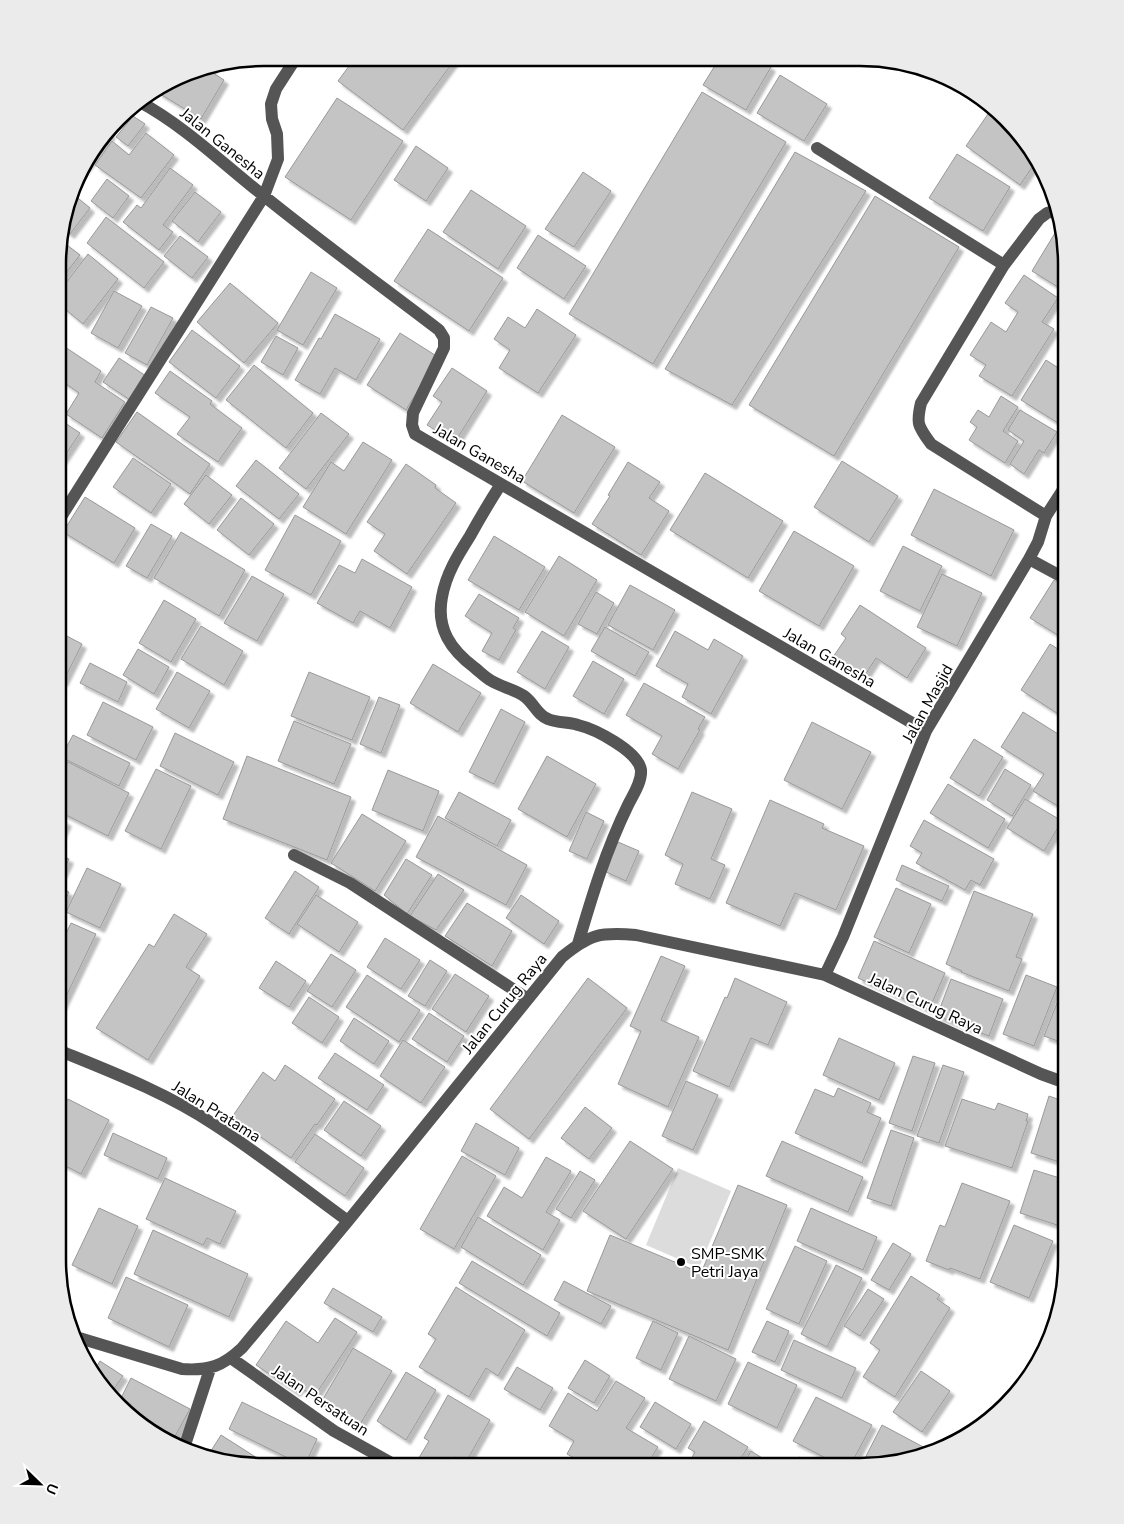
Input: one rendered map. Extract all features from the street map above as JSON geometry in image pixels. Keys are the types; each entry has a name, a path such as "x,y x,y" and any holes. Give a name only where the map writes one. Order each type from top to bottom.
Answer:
{"street":[{"path":"66,509 264,196 278,159 277,134 272,119 271,104 276,89 291,66"},
{"name":"Jalan Ganesha","path":"146,105 194,138 264,196 439,330 444,338 444,348 413,413 412,425 415,434 926,731"},
{"path":"817,148 1004,265"},
{"path":"1046,516 931,444 920,428 918,418 921,402 1004,265 1039,219 1051,212"},
{"path":"501,484 452,566 445,582 441,617 449,642 463,658 490,680 528,699 537,712 547,719 578,724 609,738 635,758 640,766 641,772 638,784 595,884 578,944"},
{"name":"Jalan Masjid","path":"825,975 843,937 926,731 1029,559 1038,542 1046,516 1058,497"},
{"path":"1029,559 1058,575"},
{"path":"294,855 350,883 528,999"},
{"name":"Jalan Curug Raya","path":"83,1339 182,1370 210,1369 231,1358 242,1348 348,1221 562,957 578,944 594,936 614,933 636,935 825,975 1058,1080"},
{"name":"Jalan Pratama","path":"66,1053 137,1083 215,1125 348,1221"},
{"name":"Jalan Persatuan","path":"231,1358 334,1431 382,1458"},
{"path":"186,1442 210,1369"}],"shaded area":[{"path":"678,1168 731,1191 699,1268 646,1245"}],"building":[{"path":"349,66 450,66 403,130 338,81"},
{"path":"715,66 771,67 746,110 703,85"},
{"path":"213,73 224,80 201,119 162,95 189,81"},
{"path":"780,75 827,104 804,141 757,113"},
{"path":"702,92 786,142 653,364 569,314"},
{"path":"337,98 403,141 351,220 285,177"},
{"path":"988,114 1009,134 1032,167 1020,185 966,146"},
{"path":"133,116 145,124 128,146 116,137"},
{"path":"146,133 174,155 141,198 95,165 112,141 129,155"},
{"path":"416,146 448,168 426,201 394,180"},
{"path":"795,152 866,191 732,405 665,369"},
{"path":"957,154 1010,187 983,231 929,198"},
{"path":"170,168 193,185 163,225 173,232 159,250 123,222 137,205 141,208"},
{"path":"583,172 611,191 574,247 545,229"},
{"path":"107,179 129,196 113,218 91,201"},
{"path":"471,190 526,226 498,269 443,232"},
{"path":"195,192 221,212 198,242 172,221"},
{"path":"875,196 959,247 834,456 749,405"},
{"path":"78,198 90,208 70,234 70,226"},
{"path":"106,217 164,262 144,288 87,243"},
{"path":"428,229 503,278 469,331 394,281"},
{"path":"1055,233 1058,287 1032,271"},
{"path":"538,235 586,266 564,299 517,268"},
{"path":"180,236 208,257 192,278 164,256"},
{"path":"68,245 80,255 66,273"},
{"path":"88,254 118,279 83,324 66,310 66,283"},
{"path":"311,272 337,288 303,345 277,330"},
{"path":"1024,275 1058,298 1042,322 1054,329 1012,396 979,376 986,365 970,355 991,322 1006,332 1018,312 1005,303"},
{"path":"230,283 278,323 244,363 197,322"},
{"path":"114,291 142,306 118,348 91,333"},
{"path":"151,307 173,318 147,365 125,353"},
{"path":"537,309 576,335 538,393 499,368 510,350 494,339 508,317 525,328"},
{"path":"335,314 380,339 356,380 335,368 320,394 295,380"},
{"path":"192,330 240,366 216,398 169,362"},
{"path":"400,333 438,357 406,410 367,385"},
{"path":"276,336 298,348 283,375 261,362"},
{"path":"66,348 101,371 95,382 125,402 102,438 66,414 79,393 66,384"},
{"path":"119,358 146,376 130,400 103,382"},
{"path":"1046,360 1058,368 1058,423 1021,400"},
{"path":"254,365 313,413 286,448 226,400"},
{"path":"452,368 487,391 455,442 427,425 442,402 433,396"},
{"path":"170,371 212,401 210,404 242,428 218,462 177,434 190,417 155,393"},
{"path":"1001,396 1018,407 1003,431 1018,441 1005,463 969,440 977,427 970,422 978,410 989,417"},
{"path":"1020,410 1057,432 1044,453 1039,450 1024,474 1010,464 1024,441 1008,430"},
{"path":"137,412 210,464 190,494 116,442"},
{"path":"321,413 349,434 306,489 279,468"},
{"path":"562,415 615,447 574,513 522,481"},
{"path":"66,424 80,433 66,454"},
{"path":"363,442 392,460 346,534 303,507 331,462 344,471"},
{"path":"133,458 171,484 151,513 113,487"},
{"path":"256,460 299,494 279,519 236,486"},
{"path":"842,461 898,496 869,542 814,507"},
{"path":"628,462 660,482 649,498 669,511 641,555 592,524 610,496 608,495"},
{"path":"406,464 436,485 435,488 456,503 407,574 374,551 385,534 367,522"},
{"path":"705,473 783,521 748,578 670,530"},
{"path":"206,475 232,495 209,524 184,504"},
{"path":"934,489 1014,530 991,576 911,535"},
{"path":"85,497 135,528 114,563 66,534 66,527"},
{"path":"241,498 274,524 249,555 217,530"},
{"path":"295,515 341,541 311,595 265,570"},
{"path":"151,524 172,536 147,578 126,566"},
{"path":"794,531 854,566 819,626 759,591"},
{"path":"181,532 245,570 219,616 154,578"},
{"path":"494,536 545,567 519,610 468,580"},
{"path":"903,546 942,566 920,611 880,591"},
{"path":"559,556 597,580 564,636 525,612"},
{"path":"362,559 412,587 390,628 360,611 353,623 317,603 339,565 355,573"},
{"path":"942,574 982,593 957,646 917,627"},
{"path":"252,576 284,594 257,641 224,623"},
{"path":"1054,580 1058,583 1058,635 1030,618"},
{"path":"630,585 675,610 653,650 608,625"},
{"path":"596,592 614,603 597,634 578,624"},
{"path":"479,594 519,618 513,628 516,630 499,660 482,651 492,633 465,616"},
{"path":"164,600 196,619 171,662 139,643"},
{"path":"860,605 926,648 907,678 876,658 862,680 831,660 846,638 841,634"},
{"path":"201,626 243,651 224,685 181,659"},
{"path":"605,627 649,652 635,676 591,651"},
{"path":"542,631 569,647 545,689 517,672"},
{"path":"675,631 708,650 714,639 743,656 711,714 682,697 688,684 656,666"},
{"path":"66,636 82,644 66,676"},
{"path":"1050,644 1058,649 1058,714 1021,690"},
{"path":"138,649 169,667 154,694 123,675"},
{"path":"593,661 624,679 604,714 573,696"},
{"path":"90,663 127,682 118,702 80,683"},
{"path":"433,664 481,693 458,732 410,703"},
{"path":"177,672 210,691 189,728 156,709"},
{"path":"309,672 370,697 352,740 291,716"},
{"path":"644,683 705,717 698,729 700,730 678,769 652,754 662,736 626,715"},
{"path":"379,697 400,705 381,753 360,744"},
{"path":"103,702 153,727 136,760 87,735"},
{"path":"501,709 525,722 494,784 469,772"},
{"path":"1023,712 1058,734 1058,806 1033,791 1044,774 1001,747"},
{"path":"294,721 351,744 334,784 278,761"},
{"path":"812,722 871,752 842,809 784,780"},
{"path":"175,733 234,762 218,795 160,766"},
{"path":"73,735 130,763 119,786 66,760 66,748"},
{"path":"974,739 1003,757 979,796 950,778"},
{"path":"247,756 351,797 327,860 223,819"},
{"path":"547,756 596,784 567,837 518,809"},
{"path":"68,762 129,793 108,836 66,815 66,766"},
{"path":"156,769 191,786 161,849 125,831"},
{"path":"1005,769 1031,785 1012,816 987,800"},
{"path":"388,770 439,791 423,831 372,810"},
{"path":"948,784 1005,819 988,848 930,813"},
{"path":"459,792 511,820 497,846 445,818"},
{"path":"692,792 732,809 711,859 725,865 710,899 675,884 683,864 665,855"},
{"path":"1025,799 1058,819 1058,828 1044,851 1007,828"},
{"path":"770,800 824,824 822,828 864,846 836,910 795,893 780,926 726,903"},
{"path":"586,812 604,821 587,859 569,851"},
{"path":"362,814 406,841 375,891 331,863"},
{"path":"438,816 527,865 506,905 416,857"},
{"path":"924,820 994,859 980,885 971,880 965,890 916,863 922,853 910,846"},
{"path":"618,842 639,851 626,881 604,871"},
{"path":"406,859 432,875 407,914 384,895"},
{"path":"902,865 949,886 942,901 896,880"},
{"path":"87,868 121,884 100,928 66,912"},
{"path":"295,871 319,887 289,934 265,918"},
{"path":"438,874 464,890 436,930 410,916"},
{"path":"896,888 931,904 909,953 874,937"},
{"path":"974,891 1033,914 1016,957 1022,959 1009,991 946,964"},
{"path":"316,895 358,922 339,952 297,924"},
{"path":"521,895 559,921 544,944 506,918"},
{"path":"467,903 512,931 492,966 445,936"},
{"path":"174,914 207,934 186,967 200,976 148,1060 96,1028 149,944 154,947"},
{"path":"71,923 96,934 66,997 66,933"},
{"path":"385,938 420,960 401,989 367,967"},
{"path":"874,941 945,973 929,1010 858,978"},
{"path":"331,954 356,970 332,1007 307,991"},
{"path":"661,956 685,966 661,1020 699,1037 668,1107 618,1084 641,1031 630,1026"},
{"path":"430,960 447,971 425,1006 408,996"},
{"path":"276,961 306,981 289,1007 259,988"},
{"path":"455,974 489,996 466,1032 432,1009"},
{"path":"367,975 420,1010 399,1042 346,1007"},
{"path":"1026,975 1057,987 1034,1046 1003,1034"},
{"path":"588,978 627,1008 529,1139 490,1109"},
{"path":"735,978 787,1002 768,1045 751,1038 729,1087 693,1071"},
{"path":"951,979 1003,999 989,1036 937,1016"},
{"path":"309,997 339,1017 322,1043 292,1023"},
{"path":"1057,1003 1058,1003 1058,1041 1044,1036"},
{"path":"429,1013 464,1036 447,1062 412,1039"},
{"path":"354,1018 389,1041 374,1064 340,1041"},
{"path":"839,1038 895,1063 879,1100 823,1075"},
{"path":"403,1040 445,1067 421,1103 380,1076"},
{"path":"335,1053 384,1085 367,1110 318,1078"},
{"path":"913,1056 935,1063 912,1131 889,1123"},
{"path":"285,1065 335,1099 291,1158 232,1117 263,1072 275,1081"},
{"path":"943,1065 964,1072 939,1143 917,1136"},
{"path":"686,1081 718,1095 693,1150 662,1136"},
{"path":"838,1088 871,1103 867,1112 881,1118 862,1163 795,1133 815,1089 834,1097"},
{"path":"1049,1096 1058,1099 1058,1161 1031,1153"},
{"path":"68,1099 109,1120 81,1174 66,1166 66,1103"},
{"path":"962,1099 995,1110 998,1103 1028,1114 1026,1121 1028,1121 1012,1168 945,1146"},
{"path":"344,1101 381,1126 361,1156 324,1130"},
{"path":"585,1107 612,1128 589,1159 561,1138"},
{"path":"476,1123 519,1148 505,1175 461,1151"},
{"path":"891,1130 914,1138 891,1206 867,1198"},
{"path":"113,1133 167,1158 158,1179 104,1155"},
{"path":"315,1134 364,1168 345,1196 295,1162"},
{"path":"630,1141 673,1169 626,1239 583,1211"},
{"path":"782,1141 863,1177 848,1212 766,1176"},
{"path":"462,1156 496,1176 454,1249 420,1229"},
{"path":"546,1157 571,1171 546,1212 560,1220 543,1250 487,1216 504,1187 522,1198"},
{"path":"1034,1170 1058,1178 1057,1225 1020,1213"},
{"path":"580,1171 595,1180 571,1218 556,1209"},
{"path":"165,1178 236,1211 220,1244 207,1238 203,1245 146,1219"},
{"path":"962,1183 1010,1201 980,1279 926,1261 940,1225 945,1227"},
{"path":"738,1185 787,1205 728,1350 587,1291 610,1235 701,1273"},
{"path":"99,1208 138,1226 112,1284 72,1265"},
{"path":"811,1208 877,1237 863,1270 797,1241"},
{"path":"478,1217 541,1255 523,1285 461,1247"},
{"path":"1014,1225 1053,1241 1029,1298 990,1282"},
{"path":"153,1230 248,1274 229,1317 134,1274"},
{"path":"893,1243 911,1254 889,1290 871,1280"},
{"path":"795,1246 827,1261 799,1324 766,1309"},
{"path":"472,1261 560,1313 547,1336 459,1283"},
{"path":"836,1265 862,1278 827,1347 801,1334"},
{"path":"911,1276 940,1295 937,1299 950,1308 895,1397 863,1377 880,1350 870,1343"},
{"path":"126,1277 188,1305 169,1347 108,1318"},
{"path":"564,1281 611,1306 601,1324 554,1300"},
{"path":"456,1287 525,1330 498,1376 486,1368 469,1397 419,1367 436,1339 428,1334"},
{"path":"333,1288 382,1317 373,1332 324,1303"},
{"path":"868,1289 884,1299 860,1336 844,1326"},
{"path":"335,1318 357,1332 314,1397 300,1387 296,1392 256,1365 286,1321 318,1343"},
{"path":"653,1321 678,1333 661,1370 636,1358"},
{"path":"767,1321 789,1331 775,1362 752,1352"},
{"path":"689,1336 736,1359 716,1401 669,1379"},
{"path":"794,1340 856,1368 842,1398 781,1370"},
{"path":"353,1348 392,1371 358,1428 320,1404"},
{"path":"585,1360 610,1376 594,1403 568,1388"},
{"path":"100,1361 123,1376 114,1389 107,1380 97,1366"},
{"path":"748,1362 797,1385 777,1428 728,1404"},
{"path":"517,1367 553,1388 540,1410 504,1389"},
{"path":"921,1371 950,1391 922,1432 893,1412"},
{"path":"406,1372 436,1390 406,1440 377,1421"},
{"path":"131,1378 190,1409 175,1436 144,1417 121,1397"},
{"path":"616,1381 645,1398 626,1428 658,1447 651,1458 574,1458 567,1454 574,1441 549,1426 568,1393 597,1411"},
{"path":"448,1395 490,1420 468,1458 419,1458 429,1441 424,1438"},
{"path":"816,1397 872,1425 854,1458 826,1458 793,1441"},
{"path":"242,1402 317,1439 308,1458 288,1458 229,1429"},
{"path":"655,1402 691,1424 676,1449 640,1427"},
{"path":"704,1421 748,1447 741,1458 692,1458 695,1452 688,1448"},
{"path":"882,1425 923,1447 898,1454 865,1458"},
{"path":"221,1435 256,1457 226,1454 211,1450"},
{"path":"751,1451 762,1458 747,1458"}],"place":[{"name":"SMP-SMK Petri Jaya","path":"681,1262"}]}
